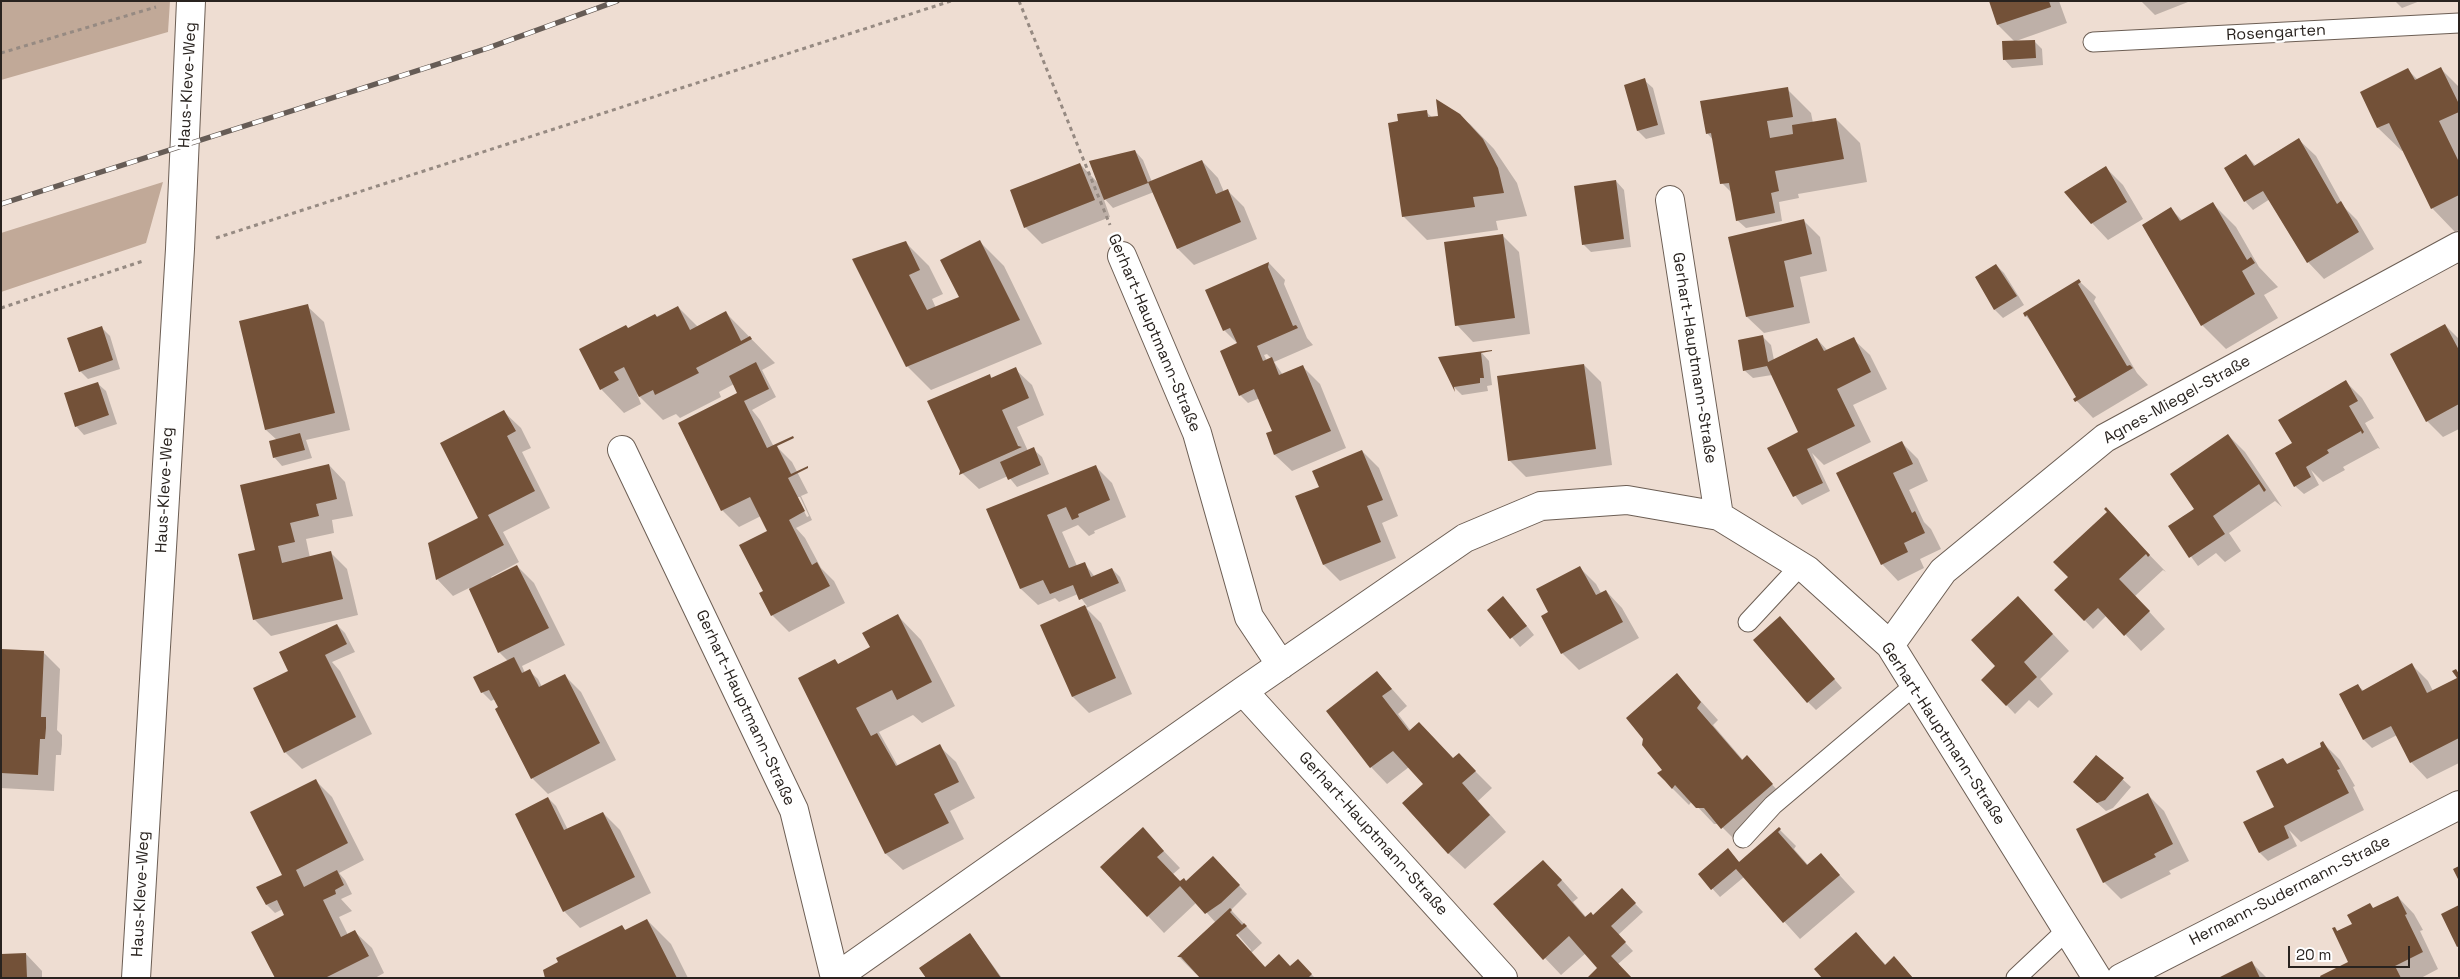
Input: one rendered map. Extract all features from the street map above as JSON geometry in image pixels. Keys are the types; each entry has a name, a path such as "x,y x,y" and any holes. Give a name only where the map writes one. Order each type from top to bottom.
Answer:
{"street":[{"name":"Haus-Kleve-Weg","path":"136,978 180,249 191,1"},
{"name":"Gerhart-Hauptmann-Straße","path":"1670,200 1719,516"},
{"name":"Agnes-Miegel-Straße","path":"1890,645 1942,571 2105,438 2459,246"},
{"name":"Gerhart-Hauptmann-Straße","path":"1122,256 1196,432 1249,616 1281,666"},
{"name":"Gerhart-Hauptmann-Straße","path":"622,450 794,810 835,978 1243,691 1466,538 1540,506 1627,500 1719,516 1800,566 1890,645 2096,978"},
{"name":"Gerhart-Hauptmann-Straße","path":"1243,691 1502,978"},
{"name":"Hermann-Sudermann-Straße","path":"2121,978 2459,805"}],"lane":[{"name":"Rosengarten","path":"2093,42 2459,23"},
{"path":"1748,622 1800,566"},
{"path":"1743,838 1773,805 1915,685"},
{"path":"2016,978 2067,930"}],"path":[{"path":"1,308 951,1"},
{"name":"Gerhart-Hauptmann-Straße","path":"1019,1 1122,256"},
{"path":"1,53 157,7"}],"shaded area":[{"path":"1,1 170,1 168,32 1,80"},
{"path":"163,182 146,243 1,292 1,233"}],"building":[{"path":"1989,1 2049,1 2051,7 1997,25"},
{"path":"2035,40 2036,58 2003,60 2002,41"},
{"path":"2441,67 2459,104 2459,112 2439,121 2459,162 2459,195 2431,209 2389,123 2377,128 2360,92 2408,68 2415,80"},
{"path":"1645,78 1658,125 1637,131 1624,85"},
{"path":"1788,87 1793,117 1767,121 1770,138 1793,134 1792,125 1836,118 1844,159 1775,171 1779,191 1771,193 1775,213 1736,221 1729,183 1720,184 1711,133 1706,134 1700,101"},
{"path":"1436,99 1460,114 1483,139 1498,168 1504,193 1473,197 1475,207 1402,217 1388,123 1398,121 1397,114 1427,110 1428,117 1438,116"},
{"path":"2299,138 2337,204 2341,201 2359,232 2307,263 2263,191 2244,202 2224,168 2246,154 2254,166"},
{"path":"1135,150 1148,183 1104,200 1089,161"},
{"path":"1202,160 1216,194 1228,189 1241,222 1177,249 1148,182"},
{"path":"1080,163 1095,200 1024,228 1010,190"},
{"path":"2106,166 2127,202 2091,224 2064,192"},
{"path":"1616,180 1624,239 1582,245 1574,186"},
{"path":"2213,202 2247,260 2251,257 2255,263 2242,271 2255,294 2201,326 2142,225 2171,207 2180,221"},
{"path":"1804,219 1812,254 1784,261 1794,307 1746,317 1728,237"},
{"path":"1503,234 1515,318 1455,326 1444,242"},
{"path":"980,240 1020,320 906,367 852,259 906,241 920,270 909,275 927,310 959,297 940,260"},
{"path":"1269,262 1268,267 1293,326 1296,325 1298,328 1257,346 1263,361 1272,357 1279,375 1303,365 1331,431 1274,455 1266,433 1272,431 1254,389 1239,396 1220,351 1237,343 1230,328 1223,331 1205,290"},
{"path":"1996,264 2017,296 1994,310 1975,277"},
{"path":"2079,279 2081,282 2078,284 2127,366 2130,365 2133,368 2075,402 2073,399 2076,397 2027,315 2025,317 2023,313"},
{"path":"308,304 335,413 265,430 239,321"},
{"path":"678,306 690,330 726,311 741,341 750,336 752,339 696,368 699,373 655,395 653,390 639,397 624,367 614,372 619,380 600,390 579,349 626,325 628,328 655,314 657,317"},
{"path":"2445,324 2459,350 2459,404 2426,422 2390,354"},
{"path":"102,326 113,360 79,372 67,338"},
{"path":"1763,335 1768,362 1817,338 1824,351 1854,337 1871,372 1837,389 1855,426 1807,449 1823,483 1793,497 1767,448 1798,432 1767,366 1743,371 1738,340"},
{"path":"1492,350 1481,353 1484,378 1480,378 1480,383 1454,387 1455,392 1438,357"},
{"path":"756,362 769,389 744,401 767,448 793,436 794,438 777,446 791,474 808,466 808,468 788,478 805,511 789,520 812,565 817,562 830,586 771,616 759,593 763,591 739,545 767,531 750,497 721,511 678,423 737,393 729,376"},
{"path":"1584,364 1596,449 1508,461 1497,376"},
{"path":"1016,367 1029,398 1002,410 1018,446 1022,447 959,475 960,471 927,401 990,374 991,378"},
{"path":"2346,380 2358,401 2349,406 2364,432 2362,434 2361,431 2327,450 2329,453 2306,467 2311,477 2294,487 2275,453 2292,443 2278,420"},
{"path":"98,382 109,415 75,427 64,393"},
{"path":"504,410 516,431 507,436 535,491 488,515 504,545 436,580 428,543 478,518 440,443"},
{"path":"300,433 305,450 273,458 269,441"},
{"path":"2228,434 2266,490 2264,492 2259,484 2213,516 2225,534 2189,558 2168,526 2194,509 2170,474"},
{"path":"1902,441 1913,464 1893,473 1912,513 1915,511 1925,533 1904,543 1908,552 1881,565 1836,473"},
{"path":"1034,447 1041,465 1008,480 1000,462"},
{"path":"1362,450 1383,500 1367,506 1381,542 1323,565 1295,496 1319,487 1312,471"},
{"path":"329,464 337,499 316,504 319,516 290,523 295,542 278,546 282,563 331,551 343,599 253,620 238,554 255,550 240,485"},
{"path":"1096,465 1110,500 1078,514 1079,517 1072,520 1066,507 1047,515 1069,568 1085,562 1091,577 1112,568 1119,583 1079,600 1073,585 1050,594 1043,580 1020,589 986,509"},
{"path":"2106,507 2150,555 2148,557 2146,554 2119,579 2150,611 2124,636 2098,608 2084,621 2054,590 2068,577 2053,562 2107,512 2104,509"},
{"path":"517,565 549,628 498,653 469,589"},
{"path":"1580,566 1596,595 1606,590 1623,622 1561,654 1541,616 1548,612 1536,589"},
{"path":"1503,596 1527,626 1510,639 1487,610"},
{"path":"2018,596 2053,634 2024,662 2037,677 2006,706 1981,680 1995,666 1971,640"},
{"path":"1085,605 1116,678 1072,697 1040,625"},
{"path":"898,614 932,682 897,700 892,690 856,708 871,736 877,733 896,766 940,744 959,782 934,794 949,823 885,854 798,678 835,659 838,664 870,647 862,633"},
{"path":"1780,616 1835,679 1807,703 1753,640"},
{"path":"337,624 347,644 325,655 356,717 284,753 253,688 288,671 279,652"},
{"path":"1,649 44,651 41,717 46,717 46,728 45,739 40,739 38,775 1,773"},
{"path":"514,657 522,673 530,669 539,687 565,674 600,743 531,779 495,709 498,707 489,690 481,693 473,677"},
{"path":"2412,663 2427,693 2457,678 2452,671 2456,669 2459,674 2459,738 2410,763 2391,726 2363,740 2339,694 2358,684 2362,691"},
{"path":"1377,671 1392,689 1382,696 1409,731 1419,722 1453,758 1459,753 1476,771 1462,783 1490,815 1448,854 1402,803 1423,784 1393,751 1370,768 1326,711"},
{"path":"1677,673 1701,702 1697,708 1742,760 1747,755 1773,784 1721,829 1704,808 1696,808 1675,785 1672,789 1657,773 1662,770 1642,745 1643,739 1626,718"},
{"path":"2323,741 2340,769 2337,770 2349,793 2284,826 2289,838 2259,853 2243,822 2274,807 2256,771 2283,758 2287,764 2321,747 2320,743"},
{"path":"2096,755 2124,778 2105,800 2097,803 2073,782"},
{"path":"316,779 348,843 296,870 304,887 337,870 344,885 335,890 336,894 323,900 341,937 355,930 369,956 325,978 275,978 251,932 284,915 277,900 266,905 256,887 282,875 250,812"},
{"path":"2148,793 2173,844 2154,854 2156,857 2103,883 2076,829"},
{"path":"548,797 564,830 603,812 635,877 563,912 515,814"},
{"path":"1143,827 1164,851 1157,857 1180,881 1184,878 1186,881 1213,856 1240,885 1221,903 1205,914 1180,886 1147,917 1100,867"},
{"path":"1779,827 1781,829 1778,832 1807,865 1821,853 1840,875 1783,923 1736,869 1711,890 1698,874 1728,848 1739,862"},
{"path":"1543,860 1562,880 1557,885 1585,917 1591,912 1593,915 1622,888 1636,903 1611,926 1626,942 1611,956 1632,978 1587,978 1597,968 1569,936 1543,960 1493,904"},
{"path":"2459,866 2459,881 2453,869"},
{"path":"2398,896 2423,952 2395,966 2401,978 2321,978 2320,976 2348,962 2332,928 2335,927 2337,931 2352,924 2347,915 2370,903 2373,908"},
{"path":"2459,905 2459,946 2457,947 2441,914"},
{"path":"1230,908 1232,910 1230,912 1242,925 1244,923 1247,926 1236,935 1265,967 1279,954 1290,966 1298,959 1312,974 1308,978 1200,978 1181,957 1177,957"},
{"path":"647,919 677,978 545,978 543,970 558,962 556,958 622,925 625,930"},
{"path":"1856,932 1885,965 1894,956 1913,978 1822,978 1814,969"},
{"path":"970,933 1001,978 926,978 919,968"},
{"path":"26,953 27,978 1,978 1,954"},
{"path":"2252,961 2260,978 2218,978"}],"railway":[{"path":"1,204 488,48 617,1"}]}
